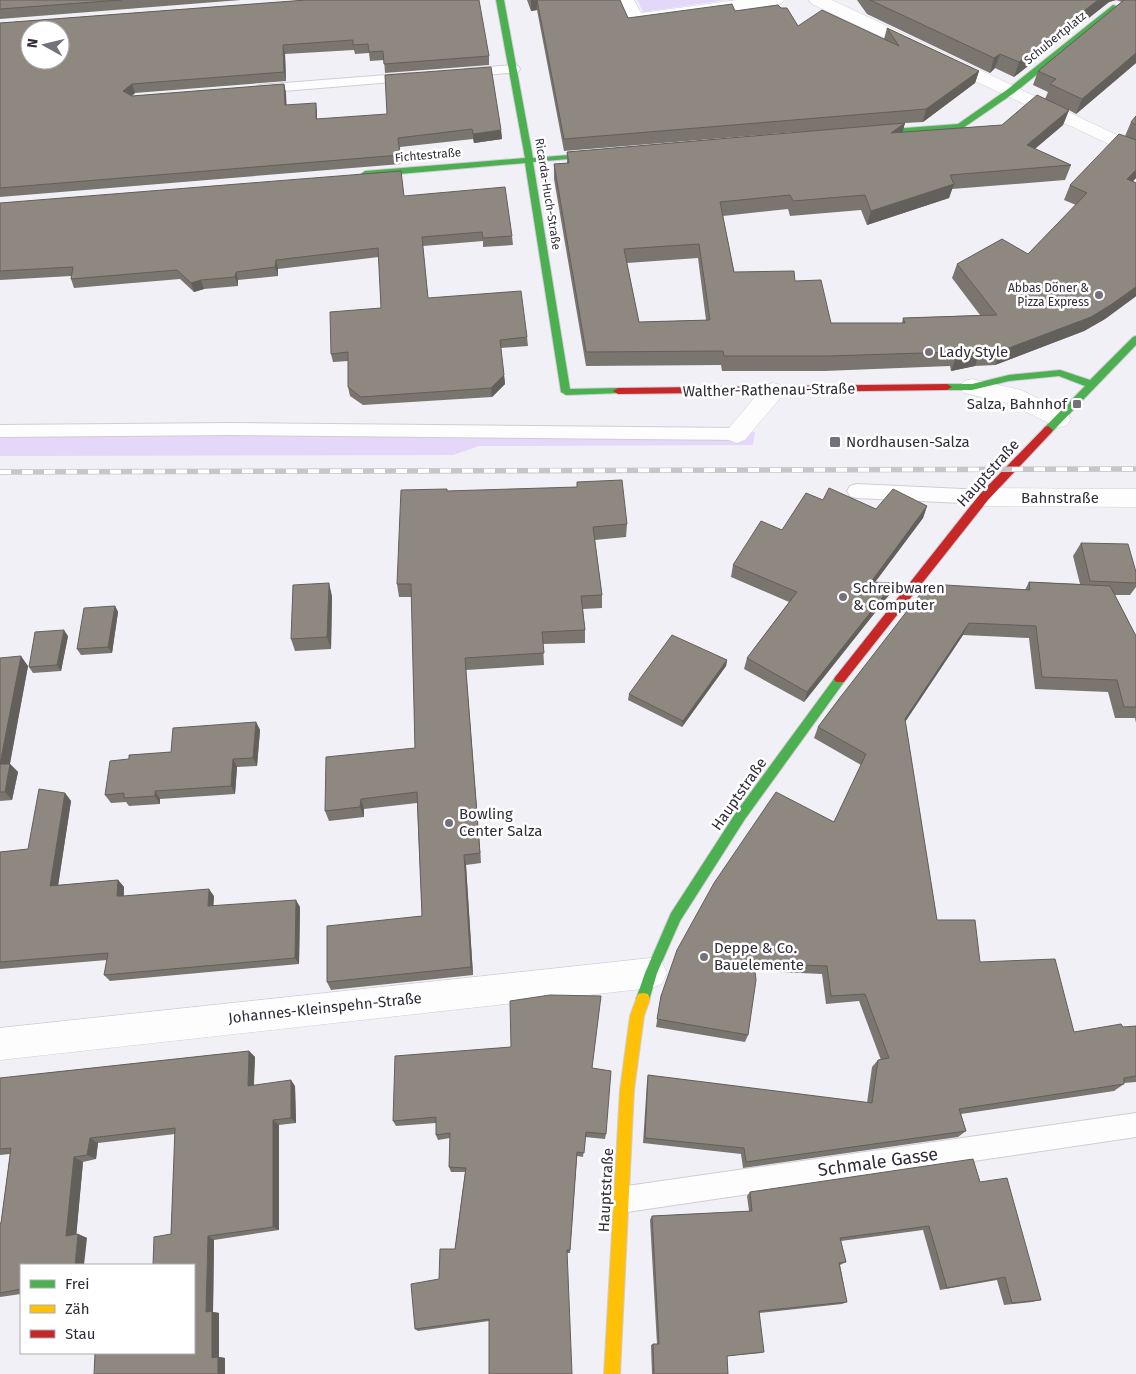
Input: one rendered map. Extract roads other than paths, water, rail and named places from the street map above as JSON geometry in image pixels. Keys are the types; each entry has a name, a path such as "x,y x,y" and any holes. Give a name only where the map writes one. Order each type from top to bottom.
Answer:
{"street":[{"name":"Ricarda-Huch-Straße","path":"500,0 529,160 566,392"},
{"path":"625,0 636,19 776,0"},
{"path":"818,0 1136,151"},
{"name":"Schubertplatz","path":"852,134 960,126 1010,91 1116,7"},
{"name":"Fichtestraße","path":"352,175 617,153"},
{"name":"Hauptstraße","path":"612,1374 620,1200 630,1072 637,1016 650,973 676,917 741,815 823,701 984,497 1136,339"},
{"name":"Walther-Rathenau-Straße","path":"566,392 773,391 972,387 1009,378 1060,373 1093,385"},
{"name":"Walther-Rathenau-Straße","path":"972,387 1013,396 1059,419"},
{"path":"737,434 773,391"},
{"name":"Bahnstraße","path":"984,497 1135,501"},
{"name":"Johannes-Kleinspehn-Straße","path":"0,1044 650,973"}],"lane":[{"path":"454,74 513,69"},
{"path":"245,90 424,76"},
{"path":"0,431 230,429 737,434"},
{"path":"856,491 984,497"},
{"name":"Schmale Gasse","path":"620,1200 1136,1125"}],"railway":[{"path":"0,472 1136,469"}],"place":[{"name":"Abbas Döner & Pizza Express","path":"1099,295"},
{"name":"Lady Style","path":"929,352"},
{"name":"Salza, Bahnhof","path":"1077,404"},
{"name":"Nordhausen-Salza","path":"835,442"},
{"name":"Schreibwaren & Computer","path":"843,597"},
{"name":"Bowling Center Salza","path":"449,823"},
{"name":"Deppe & Co. Bauelemente","path":"704,957"}]}
